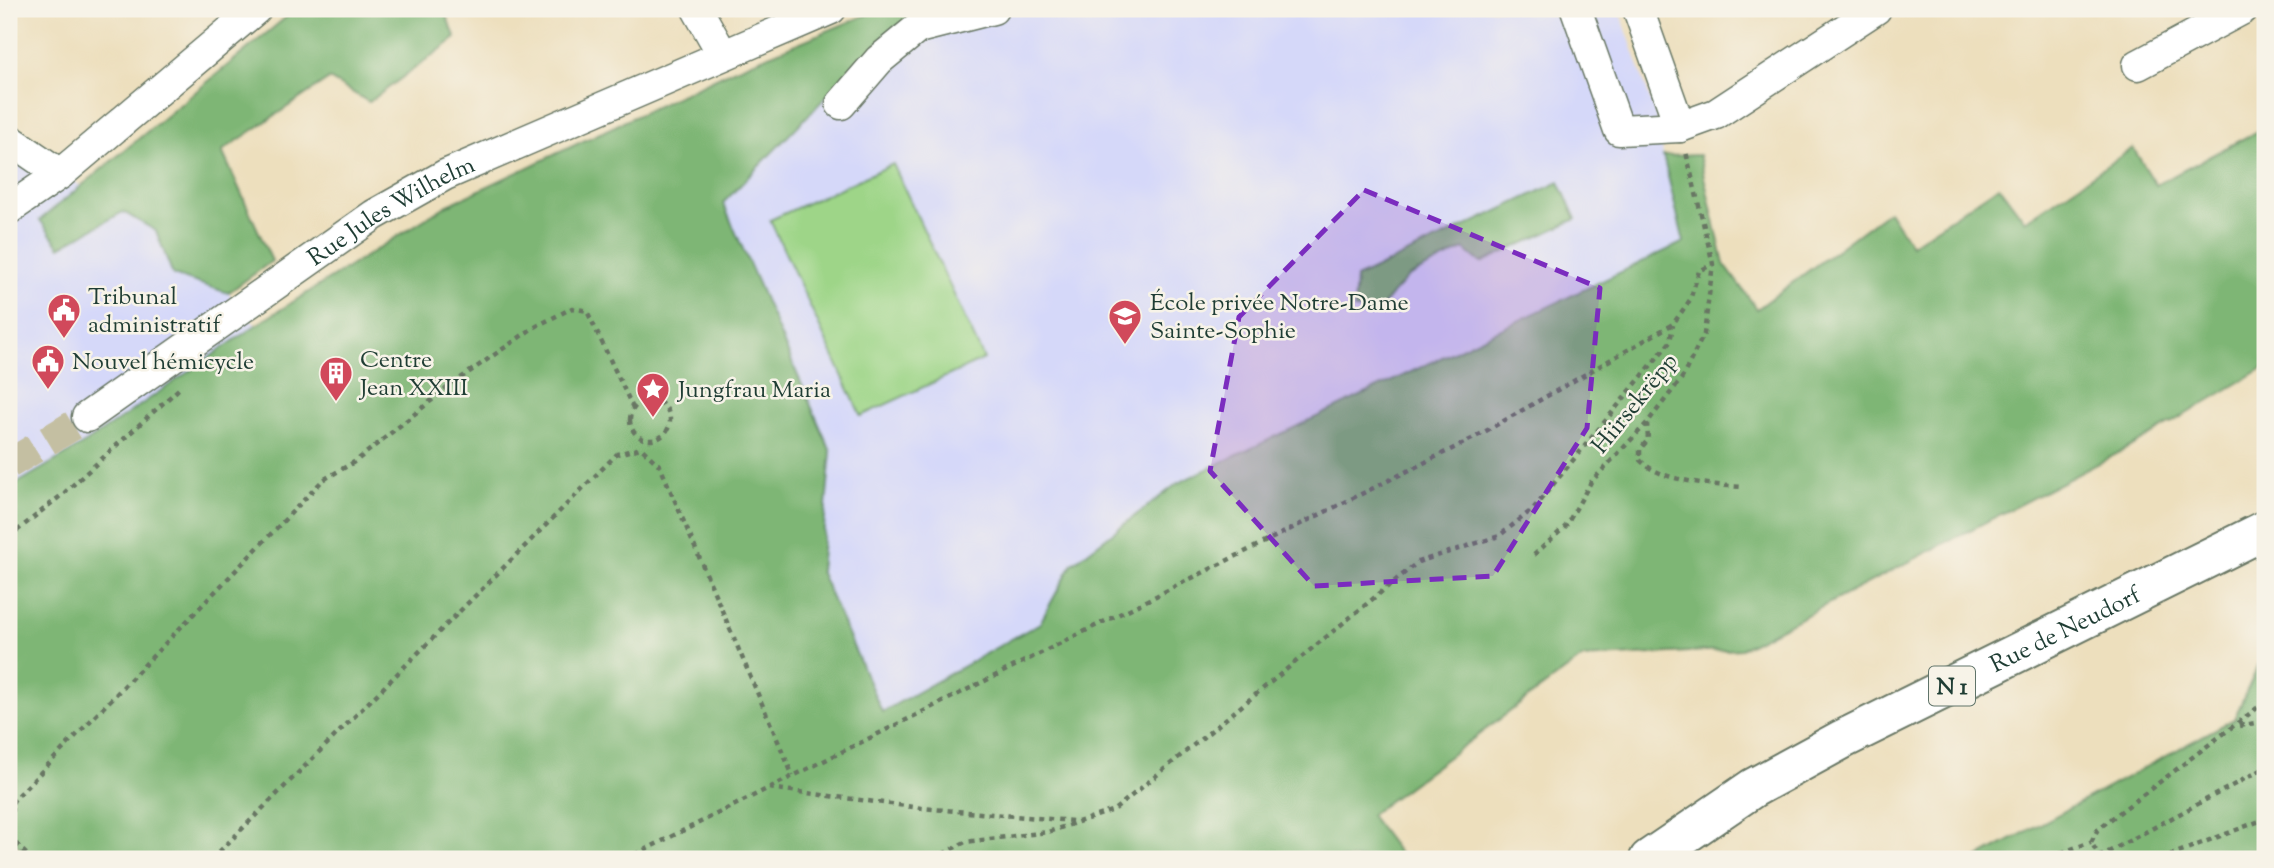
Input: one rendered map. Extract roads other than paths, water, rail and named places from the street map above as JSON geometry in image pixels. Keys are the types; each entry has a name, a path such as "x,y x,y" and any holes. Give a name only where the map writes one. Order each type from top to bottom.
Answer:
{"main road":[{"name":"Rue de Neudorf","path":"1649,859 1753,788 1843,739 2265,530"}],"street":[{"path":"9,209 60,174 256,9"},
{"path":"697,9 723,55"},
{"name":"Rue Jules Wilhelm","path":"87,417 374,215 445,175 831,9"},
{"path":"841,104 879,60 918,27 993,9"},
{"path":"1576,9 1619,130 1680,127 1716,114 1876,9"},
{"path":"1598,9 1640,129"},
{"path":"1638,9 1680,127"},
{"path":"2137,65 2243,9"},
{"path":"9,139 60,174"}],"tunnel":[{"path":"9,464 87,417"}],"place":[{"name":"Tribunal administratif","path":"64,340"},
{"name":"École privée Notre-Dame Sainte-Sophie","path":"1125,346"},
{"name":"Nouvel hémicycle","path":"48,391"},
{"name":"Centre Jean XXIII","path":"336,403"},
{"name":"Jungfrau Maria","path":"653,419"}]}
